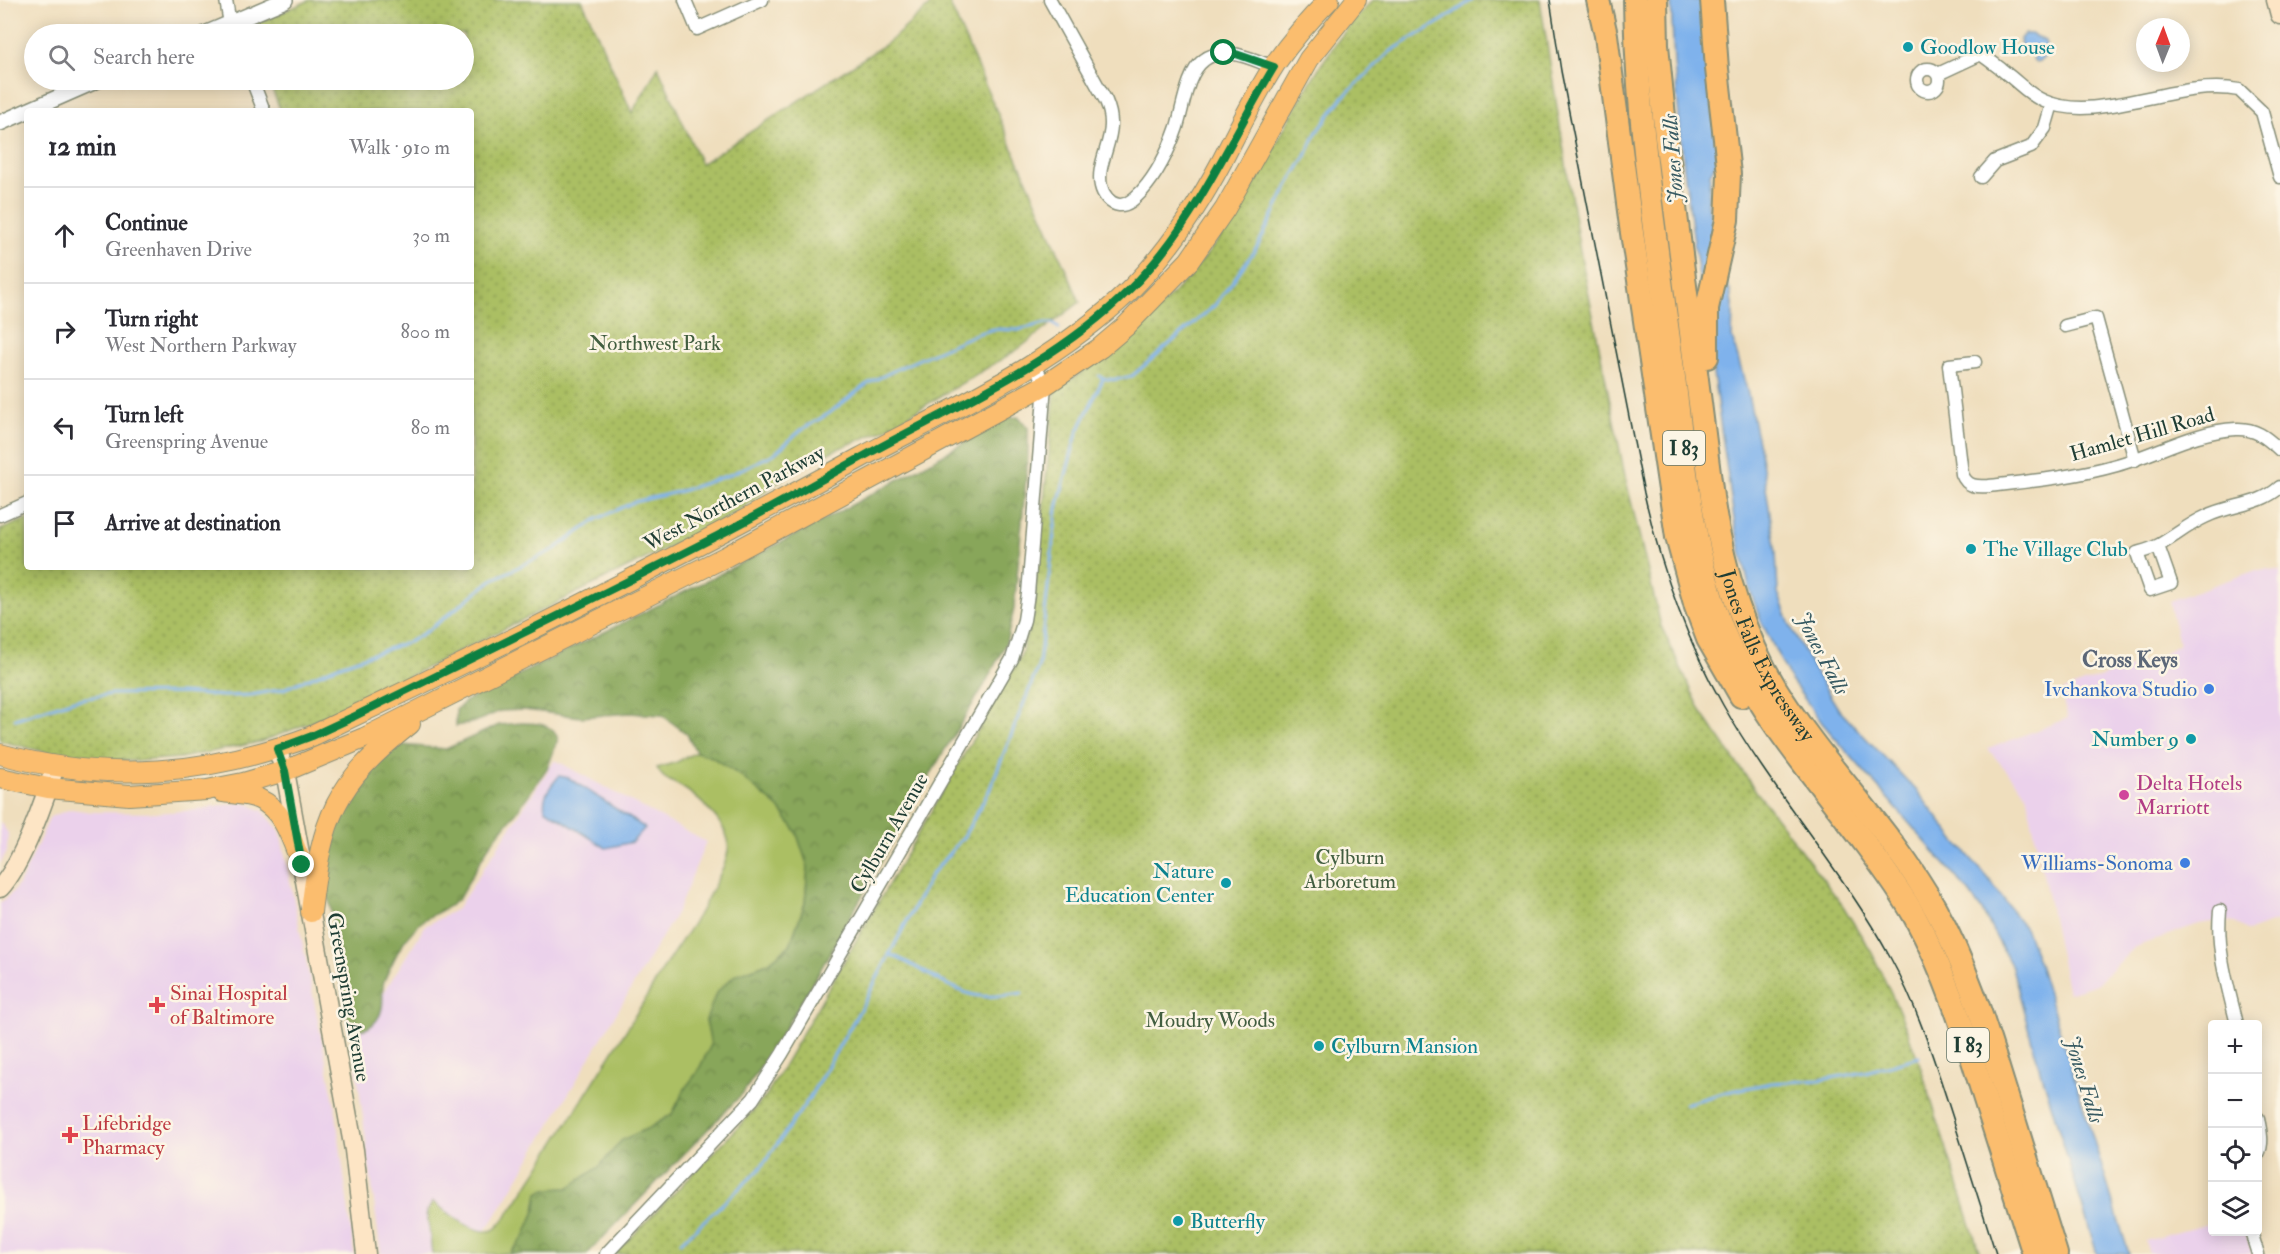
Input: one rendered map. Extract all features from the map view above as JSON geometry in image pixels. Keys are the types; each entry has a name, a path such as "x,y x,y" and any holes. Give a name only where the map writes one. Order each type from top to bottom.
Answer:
{"highway":[{"path":"1599,0 1606,34 1631,226 1672,505 1685,570 1696,607 1708,639 1726,672 1773,741 1870,850"},
{"path":"1630,0 1635,47"},
{"name":"Jones Falls Expressway","path":"1635,0 1635,47 1643,139 1691,501 1696,533 1713,602 1725,634 1758,700 1779,732 1870,850 1915,917 1947,987 1974,1064 2034,1254"},
{"name":"Jones Falls Expressway","path":"1656,0 1657,45 1666,137 1712,497 1717,528 1734,594 1760,659 1798,721 1913,873 1935,908 1953,944 1968,979 1994,1055 2056,1254"},
{"path":"1712,0 1720,106 1728,160 1727,220 1709,297 1706,337 1712,497"}],"main road":[{"name":"West Northern Parkway","path":"0,754 55,766 91,770 163,771 204,767 277,749 312,736 718,536 1034,364 1112,307 1163,253 1201,197 1274,67 1289,45 1329,0"},
{"path":"0,778 48,788 129,795 207,790 285,771 364,738 784,527 1045,385 1100,348 1126,326 1189,261 1226,209 1310,59 1356,0"},
{"path":"2276,0 2280,15"},
{"path":"311,912 316,862 329,817 340,796 368,759 442,698"},
{"name":"Greenspring Avenue","path":"277,749 285,771 354,1150 366,1254"},
{"path":"0,888 15,867 55,766"},
{"path":"207,790 247,795 267,804 277,812 286,825 302,865"}],"street":[{"path":"226,0 231,24"},
{"path":"241,24 285,0"},
{"path":"685,0 698,29 762,0"},
{"path":"1050,0 1106,101 1112,123 1101,185 1108,200 1114,204 1123,205 1130,202 1152,179 1176,129 1194,72 1206,58 1224,53 1236,54 1274,67"},
{"path":"1938,74 1981,54 2027,92 2052,104 2086,108 2206,87 2239,90 2262,112 2280,177"},
{"path":"35,108 76,90"},
{"path":"256,90 263,108"},
{"path":"1981,177 1995,161 2031,147 2045,128 2052,104"},
{"path":"0,123 24,113"},
{"path":"2065,326 2096,318 2135,460"},
{"name":"Hamlet Hill Road","path":"1975,362 1948,365 1962,474 1964,480 1972,486 1989,486 2078,474 2135,460 2215,432 2237,429 2260,433 2280,450"},
{"path":"1034,364 1045,385"},
{"name":"Cylburn Avenue","path":"606,1254 733,1122 767,1079 1012,659 1024,620 1028,594 1045,385"},
{"path":"2158,546 2182,528 2202,518 2260,500 2271,495 2280,487"},
{"path":"0,515 24,504"},
{"path":"2220,911 2218,928 2224,972 2236,1020"},
{"path":"2252,1236 2258,1254"}],"shaded area":[{"path":"2266,569 2280,571 2280,920 2248,931 2235,923 2219,921 2198,924 2135,947 2097,984 2068,993 2026,793 1988,749 2068,718 2060,692 2160,656 2179,644 2169,601 2254,571"},
{"path":"555,760 706,842 678,910 492,1222 463,1254 381,1254 353,1042 425,926 457,909"},
{"name":"Sinai Hospital of Baltimore","path":"237,803 248,804 263,811 280,831 335,1106 354,1254 0,1254 0,903 13,892 21,881 50,817 71,809 92,812 156,813 196,810"},
{"path":"0,822 8,833 7,851 0,864"},
{"path":"2208,1224 2208,1236 2246,1236 2252,1254 2149,1254 2145,1241"}],"green space":[{"name":"Northwest Park","path":"310,0 582,0 632,113 658,67 701,164 889,42 936,0 948,0 1080,302 1017,350 886,429 806,462 731,516 335,713 260,742 180,758 135,761 86,758 46,752 0,741 0,530 24,520 24,570 474,570 474,108 280,108 272,90 474,90 474,24 255,24"},
{"name":"Cylburn Arboretum","path":"1373,0 1540,0 1579,246 1625,476 1661,626 1702,713 1756,791 1843,906 1872,953 1900,1013 1919,1062 1980,1254 615,1254 766,1096 1021,656 1033,611 1055,391 1136,329 1161,306 1206,256 1246,199 1318,70 1352,22"},
{"path":"1019,417 1028,428 1028,456 1014,609 1006,643 985,684 767,1058 743,1093 587,1254 510,1254 524,1237 535,1211 538,1193 546,1189 568,1188 599,1167 622,1140 651,1127 672,1114 711,1045 706,1020 716,993 735,975 768,963 790,945 805,903 808,867 796,831 779,808 738,774 712,757 696,752 687,734 662,715 629,713 581,717 524,710 500,711 475,722 456,726 456,710 466,701 806,529 1006,418"},
{"path":"522,723 548,727 558,739 548,767 489,846 459,898 447,908 424,920 405,940 384,981 383,1005 377,1020 368,1028 358,1029 352,1026 348,1020 326,884 332,827 364,777 390,751 403,745 446,749 499,725"},
{"path":"696,752 712,757 738,774 779,808 796,831 808,867 805,903 790,945 768,963 735,975 706,1020 711,1045 672,1114 651,1127 622,1140 599,1167 568,1188 546,1189 538,1193 535,1211 524,1237 510,1254 432,1254 427,1211 433,1202 470,1227 486,1231 498,1227 522,1194 699,914 724,865 728,840 716,817 702,802 664,777 657,768 677,762"}],"water":[{"name":"Jones Falls","path":"1671,0 1703,0 1717,161 1710,174 1708,204 1722,275 1730,290 1733,310 1732,337 1747,390 1762,461 1776,553 1778,593 1790,625 1839,710 1917,791 1989,879 2026,930 2038,961 2129,1254 2097,1254 2032,1042 2012,967 1981,909 1968,891 1823,724 1790,679 1761,621 1750,590 1735,525 1697,263 1684,169 1674,63"},
{"path":"2024,34 2031,34 2045,41 2048,54 2040,61 2036,62 2033,59 2040,51 2039,48 2027,50 2021,46 2020,39"},
{"path":"559,776 569,778 645,828 632,842 606,848 545,809 546,795"}],"waterway":[{"path":"1099,376 1111,379 1132,376 1215,305 1257,247 1316,133 1343,97 1391,51 1472,0"},
{"path":"15,719 74,700 112,694 181,693 224,696 251,695 283,689 343,664 411,641 430,629 492,580 555,549 597,519 634,502 681,491 729,475 774,454 801,430 828,414 867,384 899,368 976,334 994,329 1018,330 1046,323 1053,323 1059,328"},
{"path":"681,1242 759,1170 808,1100 864,1003 931,875 964,836 989,791 1039,665 1057,508 1077,433 1103,379"},
{"path":"889,954 949,986 970,994 1003,996 1022,993"},
{"path":"1685,1104 1726,1092 1771,1083 1819,1080 1865,1072 1919,1057"}],"tram line":[{"path":"1550,0 1561,71 1644,493 1666,575 1697,654 1723,705 1763,769 1872,926 1901,978 1932,1055 1996,1254"}],"place":[{"name":"Goodlow House","path":"1908,47"},
{"name":"The Village Club","path":"1971,549"},
{"name":"Ivchankova Studio","path":"2209,689"},
{"name":"Number 9","path":"2191,739"},
{"name":"Delta Hotels Marriott","path":"2124,795"},
{"name":"Williams-Sonoma","path":"2185,863"},
{"name":"Nature Education Center","path":"1226,883"},
{"name":"Sinai Hospital of Baltimore","path":"157,1005"},
{"name":"Cylburn Mansion","path":"1319,1046"},
{"name":"Lifebridge Pharmacy","path":"70,1135"},
{"name":"Butterfly","path":"1178,1221"}],"district":[{"name":"Cross Keys","path":"2130,659"}],"route":[{"path":"302,865 285,771 277,749 353,717 718,536 1034,364 1112,307 1152,267 1187,220 1274,67 1236,54 1224,53"}],"park label":[{"name":"Moudry Woods","path":"1210,1020"}]}
